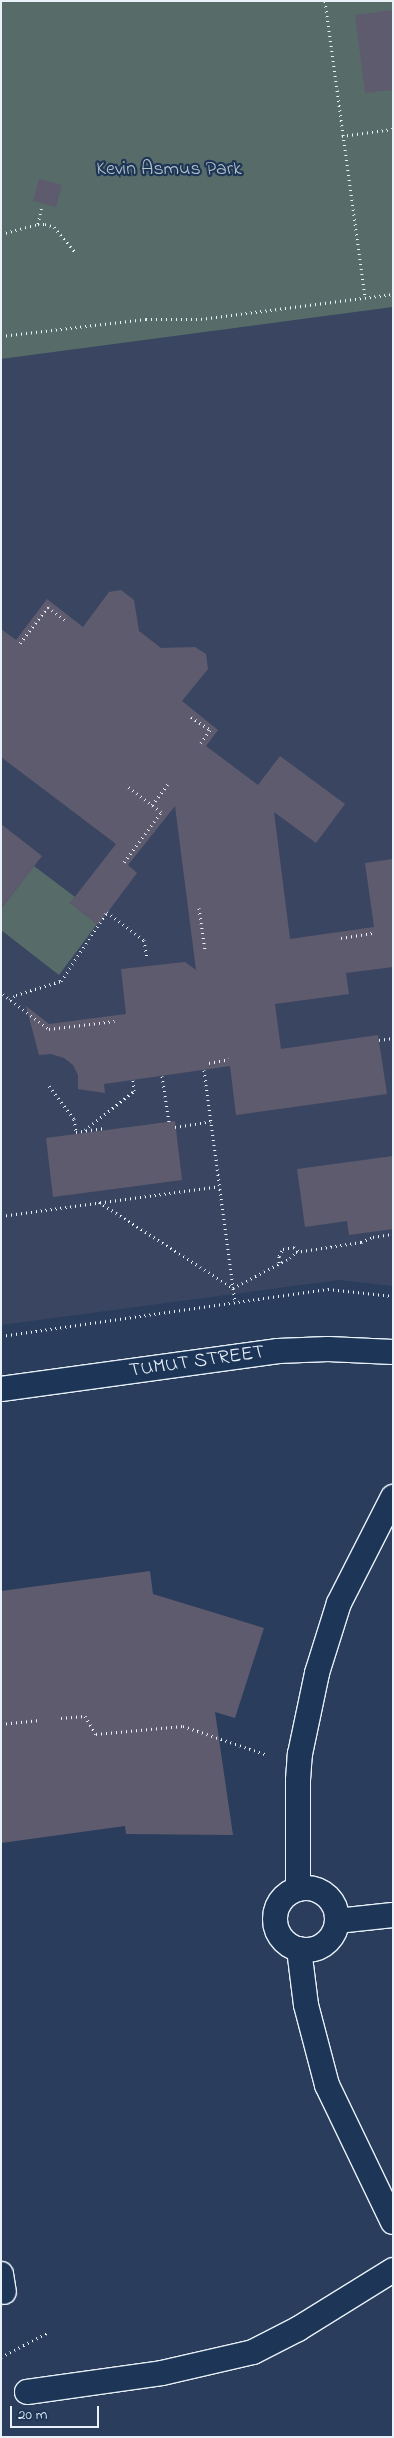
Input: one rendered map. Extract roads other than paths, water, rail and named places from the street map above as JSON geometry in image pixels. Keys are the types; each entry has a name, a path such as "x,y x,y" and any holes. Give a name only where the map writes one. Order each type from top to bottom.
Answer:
{"street":[{"name":"TUMUT STREET","path":"1,1389 278,1351 328,1349 393,1352"},
{"path":"298,1889 298,1780 300,1754 317,1673 340,1604 393,1497"},
{"path":"308,1888 325,1895 332,1902 337,1920 333,1933 324,1943 313,1949 299,1949 282,1938 275,1919 281,1900 298,1889 308,1888"},
{"path":"337,1920 393,1915"},
{"path":"299,1949 306,2004 327,2085 393,2222"},
{"path":"27,2392 162,2374 253,2352 298,2329 393,2270"}],"park label":[{"name":"Kevin Asmus Park","path":"169,169"}]}
